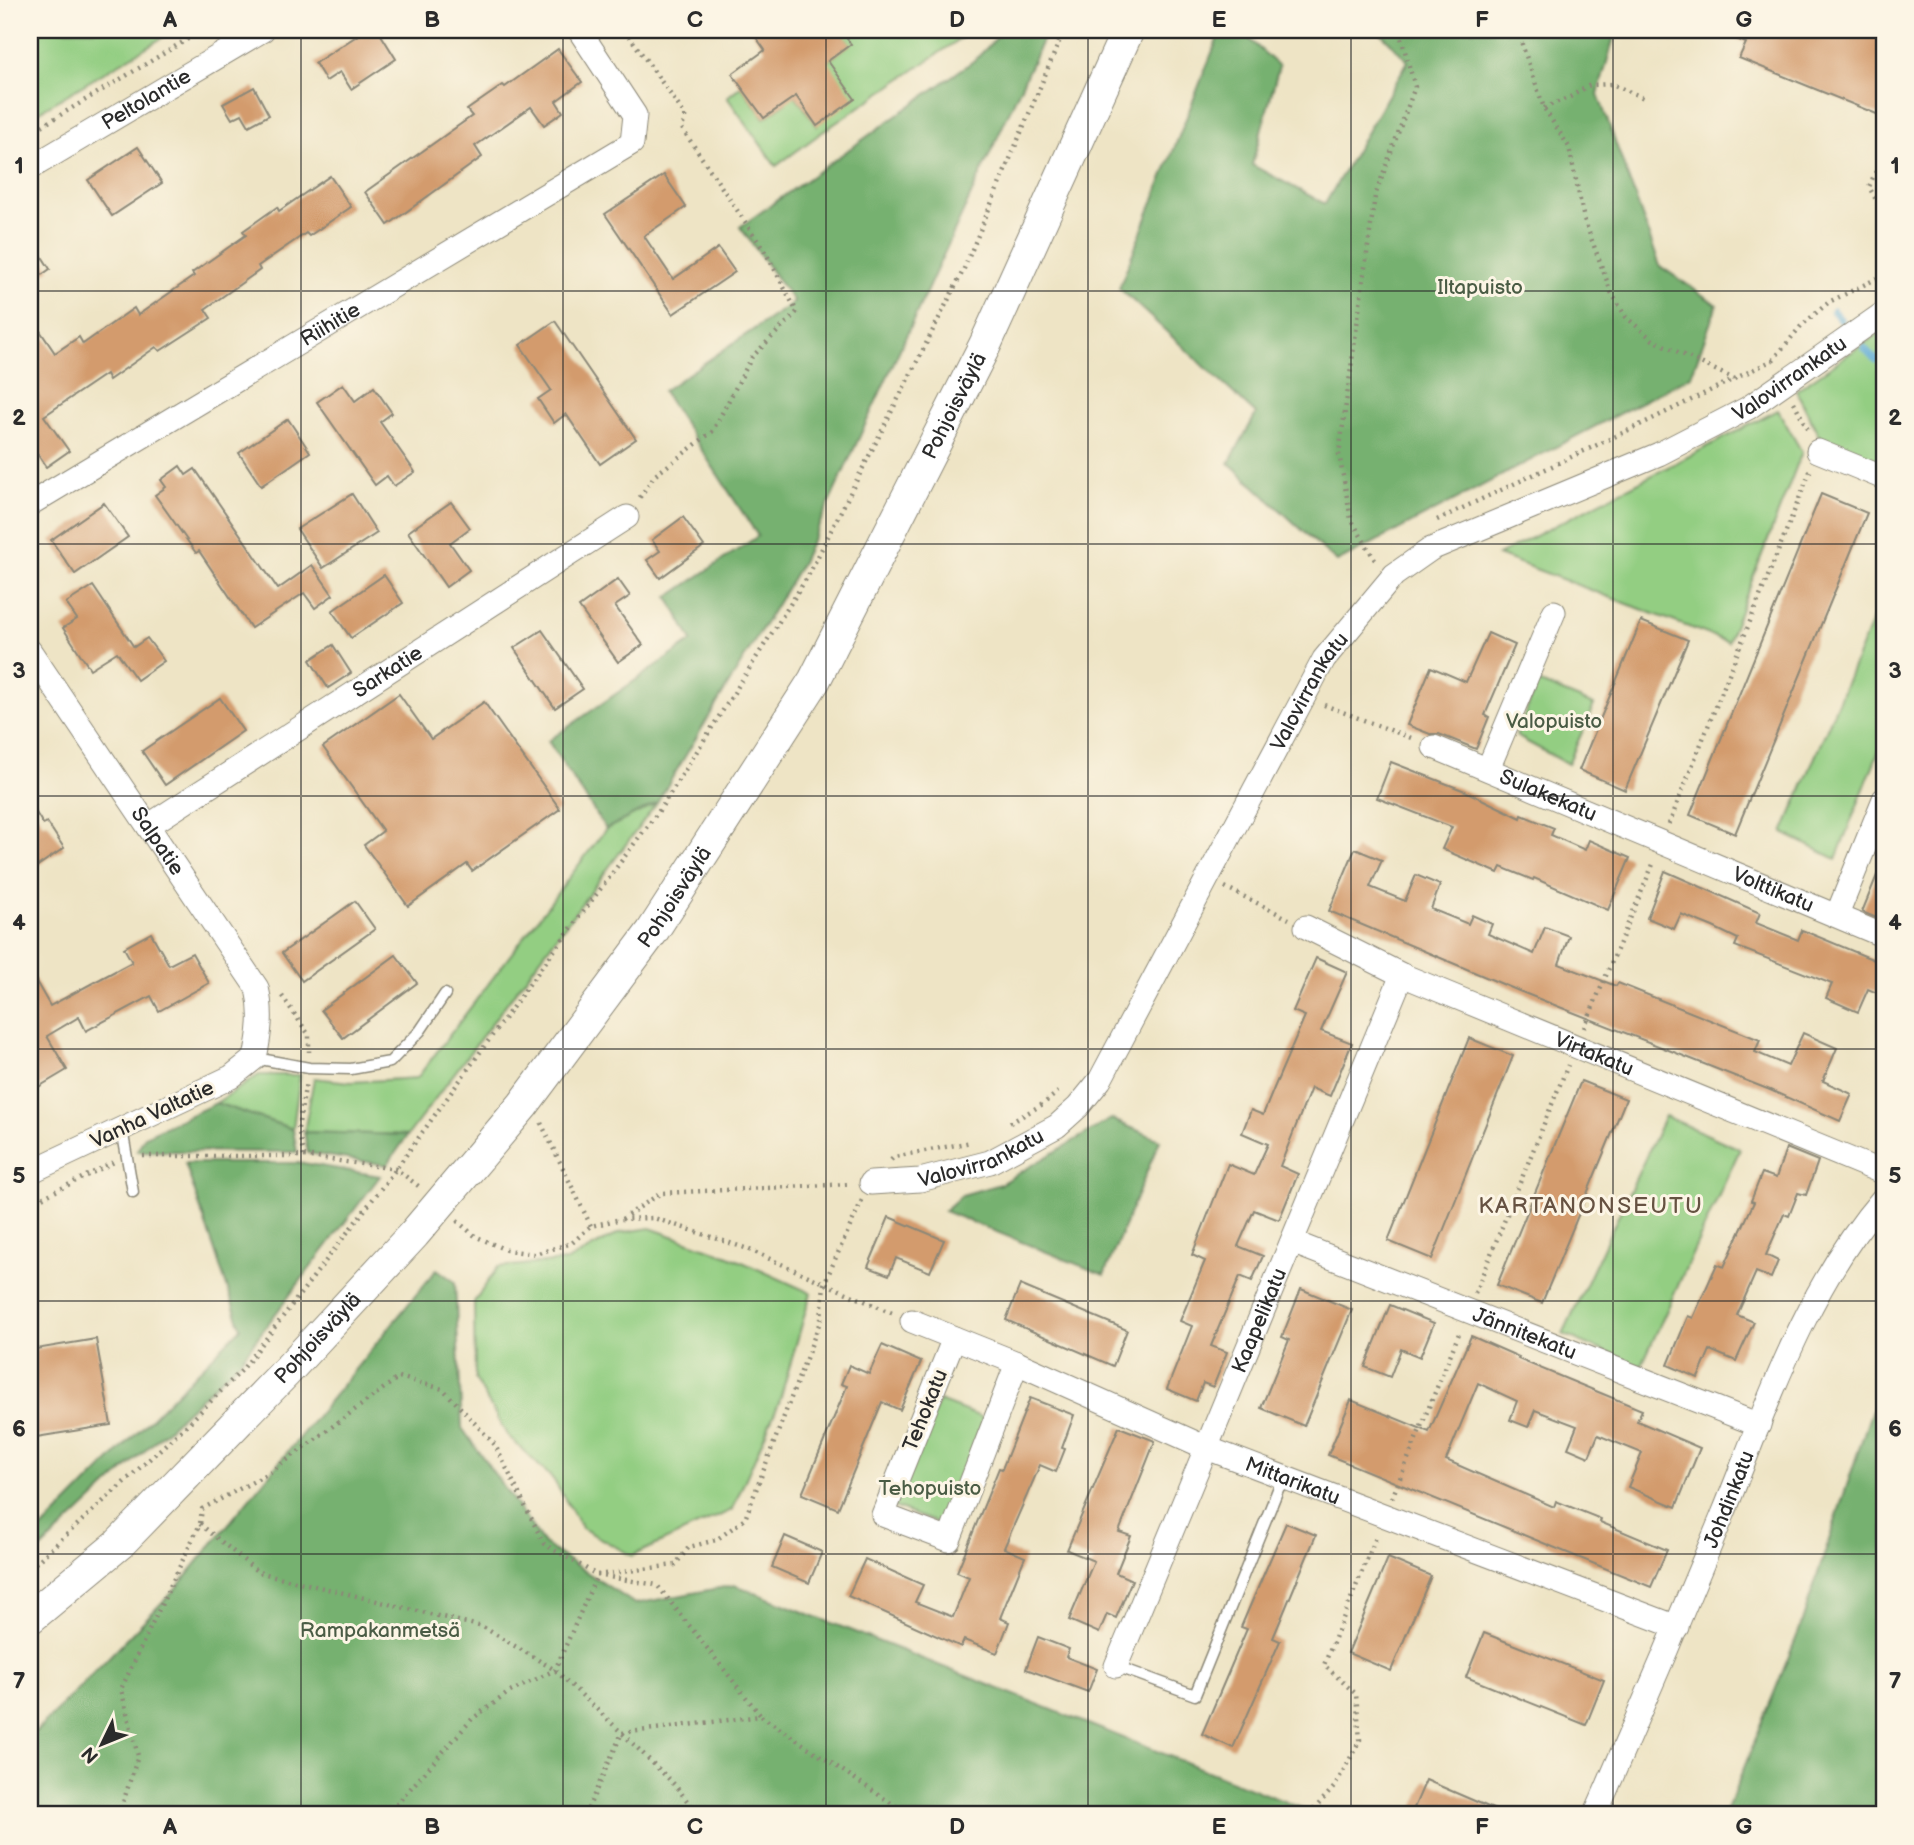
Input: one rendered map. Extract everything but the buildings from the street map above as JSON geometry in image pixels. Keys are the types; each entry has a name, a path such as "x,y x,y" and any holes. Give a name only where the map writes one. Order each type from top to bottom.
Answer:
{"main road":[{"name":"Pohjoisväylä","path":"30,1630 39,1611 119,1544 276,1383 414,1234 523,1105 652,932 814,681 985,345 1126,33"}],"street":[{"name":"Peltolantie","path":"30,168 263,30"},
{"name":"Riihitie","path":"30,504 632,143 635,115 579,30"},
{"name":"Valovirrankatu","path":"871,1182 920,1180 990,1162 1057,1126 1078,1107 1100,1080 1324,659 1394,575 1431,549 1659,454 1748,408 1884,313"},
{"path":"1818,451 1884,478"},
{"name":"Sarkatie","path":"148,827 627,517"},
{"path":"1488,769 1554,612"},
{"name":"Salpatie","path":"30,651 257,988 261,1024 257,1049"},
{"name":"Sulakekatu","path":"1434,747 1662,841"},
{"path":"1837,915 1884,799"},
{"name":"Volttikatu","path":"1662,841 1884,936"},
{"name":"Virtakatu","path":"1306,927 1402,975 1884,1173"},
{"name":"Kaapelikatu","path":"1116,1666 1402,975"},
{"name":"Vanha Valtatie","path":"30,1172 231,1077 257,1049"},
{"name":"Johdinkatu","path":"1595,1815 1677,1627 1783,1366 1828,1272 1864,1220 1884,1197"},
{"name":"Jännitekatu","path":"1292,1242 1759,1425"},
{"name":"Mittarikatu","path":"912,1321 1017,1363 1207,1448 1677,1627"},
{"name":"Tehokatu","path":"954,1338 883,1515 949,1540 1017,1363"}],"lane":[{"path":"257,1049 309,1068 351,1069 390,1062 420,1031 445,994"},
{"path":"122,1129 133,1192"},
{"path":"1116,1666 1195,1695 1283,1477"}],"path":[{"path":"30,133 203,30"},
{"path":"625,30 685,114 681,127 766,253 797,312 752,357 712,432 654,476 627,517"},
{"path":"30,1568 232,1383 396,1169 661,808 808,576 963,271 1064,30"},
{"path":"1375,560 1351,519 1339,454 1376,196 1415,87 1399,30"},
{"path":"1517,30 1544,108 1569,147 1584,219 1611,292 1626,317 1653,340 1735,380"},
{"path":"1544,108 1590,85 1612,84 1646,99"},
{"path":"1884,152 1869,187 1884,214"},
{"path":"1818,451 1773,360 1801,326 1829,302 1884,275"},
{"path":"1303,697 1434,747"},
{"path":"1207,878 1306,927"},
{"path":"304,1156 298,1129 309,1068"},
{"path":"523,1105 542,1124 591,1226"},
{"path":"30,1204 127,1156 304,1156 396,1169 424,1191"},
{"path":"597,1575 675,1565 689,1547 716,1540 745,1519 821,1319 824,1284 871,1182 661,1193 621,1219"},
{"path":"451,1216 475,1236 486,1241 506,1250 535,1254 572,1242 591,1226 621,1219 654,1218 746,1248 912,1321"},
{"path":"119,1815 138,1756 121,1689 200,1524 202,1509 271,1472 399,1377 443,1389 495,1445 544,1544 597,1575 657,1585 761,1716 909,1815"},
{"path":"200,1524 258,1572 483,1627 555,1670 675,1785 698,1815"},
{"path":"387,1815 472,1719 508,1693 555,1670 597,1575"},
{"path":"1309,1815 1335,1786 1360,1740 1356,1694 1324,1665"},
{"path":"622,1733 761,1716"},
{"path":"585,1815 622,1733"}],"green space":[{"path":"30,30 175,30 30,117"},
{"path":"840,30 973,30 776,166 727,97 741,86 764,118 786,103 784,98 792,91 817,126 828,61 850,44"},
{"path":"1004,30 1047,30 801,564 657,803 606,829 548,741 692,641 668,597 758,536 663,391 794,302 740,227 976,59"},
{"name":"Iltapuisto","path":"1221,30 1239,30 1279,66 1252,165 1325,204 1408,61 1378,30 1616,30 1598,94 1660,266 1717,305 1691,376 1337,562 1229,463 1256,414 1119,288"},
{"path":"1884,330 1884,468 1823,444 1796,390"},
{"path":"1778,410 1802,452 1728,642 1498,555"},
{"path":"1884,593 1884,738 1836,859 1783,833"},
{"name":"Valopuisto","path":"1538,682 1594,705 1568,764 1516,736"},
{"path":"657,803 408,1135 304,1132 314,1078 351,1082 417,1078 606,829"},
{"path":"259,1075 300,1075 293,1129 216,1103"},
{"path":"216,1103 293,1129 297,1152 137,1151 145,1136"},
{"path":"1665,1116 1740,1149 1641,1367 1563,1334"},
{"path":"1111,1119 1160,1140 1104,1275 944,1211 962,1195 1000,1184"},
{"path":"304,1132 408,1135 387,1165 308,1153"},
{"path":"185,1163 303,1163 380,1176 239,1362 30,1559 30,1541 241,1328"},
{"path":"650,1228 729,1256 811,1293 779,1403 732,1510 632,1556 582,1528 553,1479 507,1435 475,1379 474,1302 498,1267 567,1261 619,1233"},
{"name":"Rampakanmetsä","path":"437,1269 455,1282 462,1428 544,1544 635,1604 735,1585 1319,1815 30,1815 30,1738 178,1586"},
{"path":"1884,1373 1884,1815 1725,1815 1799,1631"},
{"name":"Tehopuisto","path":"939,1401 984,1418 944,1526 894,1507"}],"waterway":[{"path":"1833,311 1841,320"},
{"path":"1864,348 1876,360 1884,359"}],"district":[{"name":"KARTANONSEUTU","path":"1591,1205"}]}
